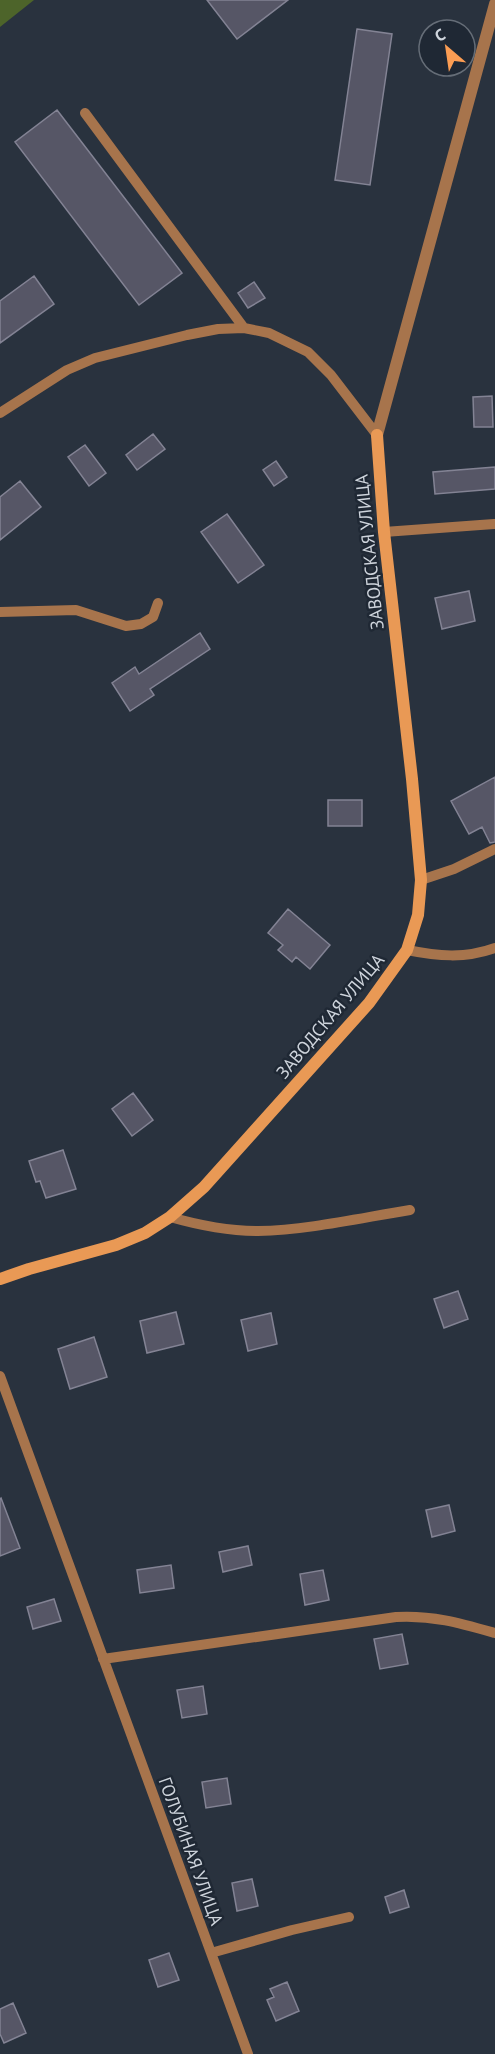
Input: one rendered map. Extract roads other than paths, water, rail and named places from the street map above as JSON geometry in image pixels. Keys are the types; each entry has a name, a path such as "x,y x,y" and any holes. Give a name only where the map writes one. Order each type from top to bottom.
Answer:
{"street":[{"path":"377,435 495,4"},
{"name":"ЗАВОДСКАЯ УЛИЦА","path":"0,1279 116,1245 145,1233 170,1217 204,1187 369,1003 407,950 418,915 421,880 384,532 377,435"}],"lane":[{"path":"86,113 243,328"},
{"path":"0,413 67,370 94,358 187,335 218,329 243,328 269,333 308,352 331,375 377,435"},
{"path":"384,532 494,524"},
{"path":"0,612 76,610 126,626 141,624 153,617 158,603"},
{"path":"421,880 441,874 495,849"},
{"path":"407,950 437,956 493,952"},
{"path":"170,1217 233,1230 258,1231 410,1210"},
{"name":"ГОЛУБИНАЯ УЛИЦА","path":"0,1376 248,2054"},
{"path":"103,1659 396,1617 421,1616 452,1621 495,1633"},
{"path":"211,1953 292,1930 349,1917"}]}
